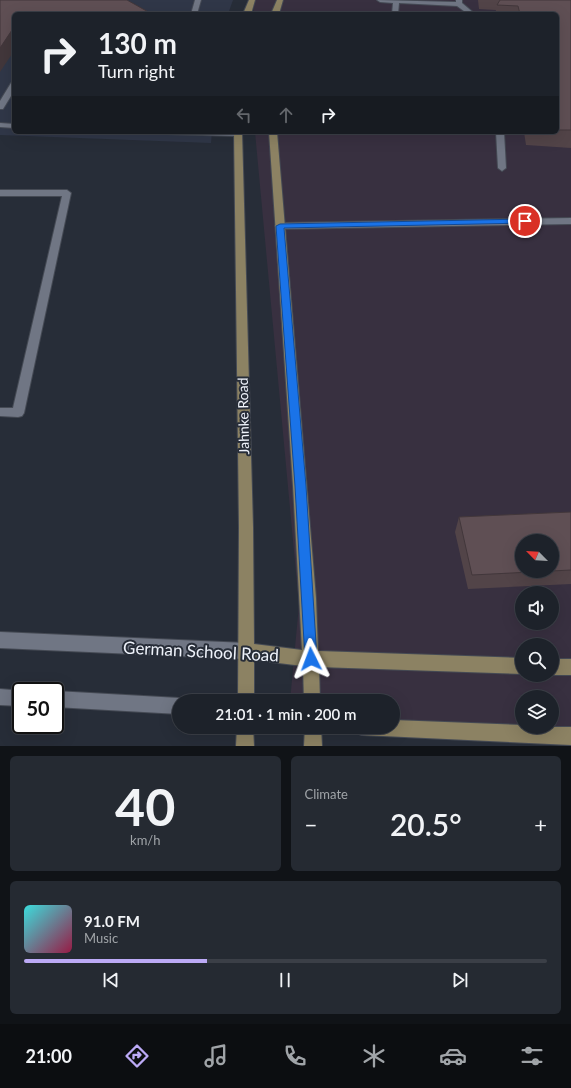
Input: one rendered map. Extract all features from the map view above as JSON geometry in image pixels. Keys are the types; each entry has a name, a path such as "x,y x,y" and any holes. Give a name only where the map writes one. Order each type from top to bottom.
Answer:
{"main road":[{"path":"248,12 252,0"},
{"path":"277,12 280,0"},
{"name":"Jahnke Road","path":"238,134 246,527 246,694"},
{"path":"273,134 300,486 312,694"},
{"name":"German School Road","path":"246,651 311,659 515,666"},
{"path":"559,667 571,667"},
{"path":"400,729 571,736"},
{"path":"245,746 246,734"},
{"path":"313,734 313,746"}],"street":[{"name":"German School Road","path":"0,640 246,651"},
{"path":"0,696 12,697"},
{"path":"64,700 172,706"}],"lane":[{"path":"195,12 198,0"},
{"path":"380,0 459,2 470,12"},
{"path":"395,12 396,0"},
{"path":"0,107 12,88"},
{"path":"0,125 12,126"},
{"path":"500,134 502,168"},
{"path":"0,193 67,193 18,413 0,412"},
{"path":"280,226 571,221"}],"shaded area":[{"path":"0,0 233,0 229,12 12,12 12,134 212,134 211,143 0,135"},
{"path":"255,0 571,0 571,737 358,734 400,734 400,694 291,694 299,605 255,134 559,134 559,12 253,12"}],"building":[{"path":"0,0 127,0 148,12 12,12 12,30 0,48"},
{"path":"500,0 571,0 571,130 559,130 559,12 520,12 518,6 497,5"},
{"path":"571,512 571,570 559,571 559,534 515,534 515,573 472,575 459,517"}],"route":[{"path":"311,659 300,486 280,226 525,221"}]}
